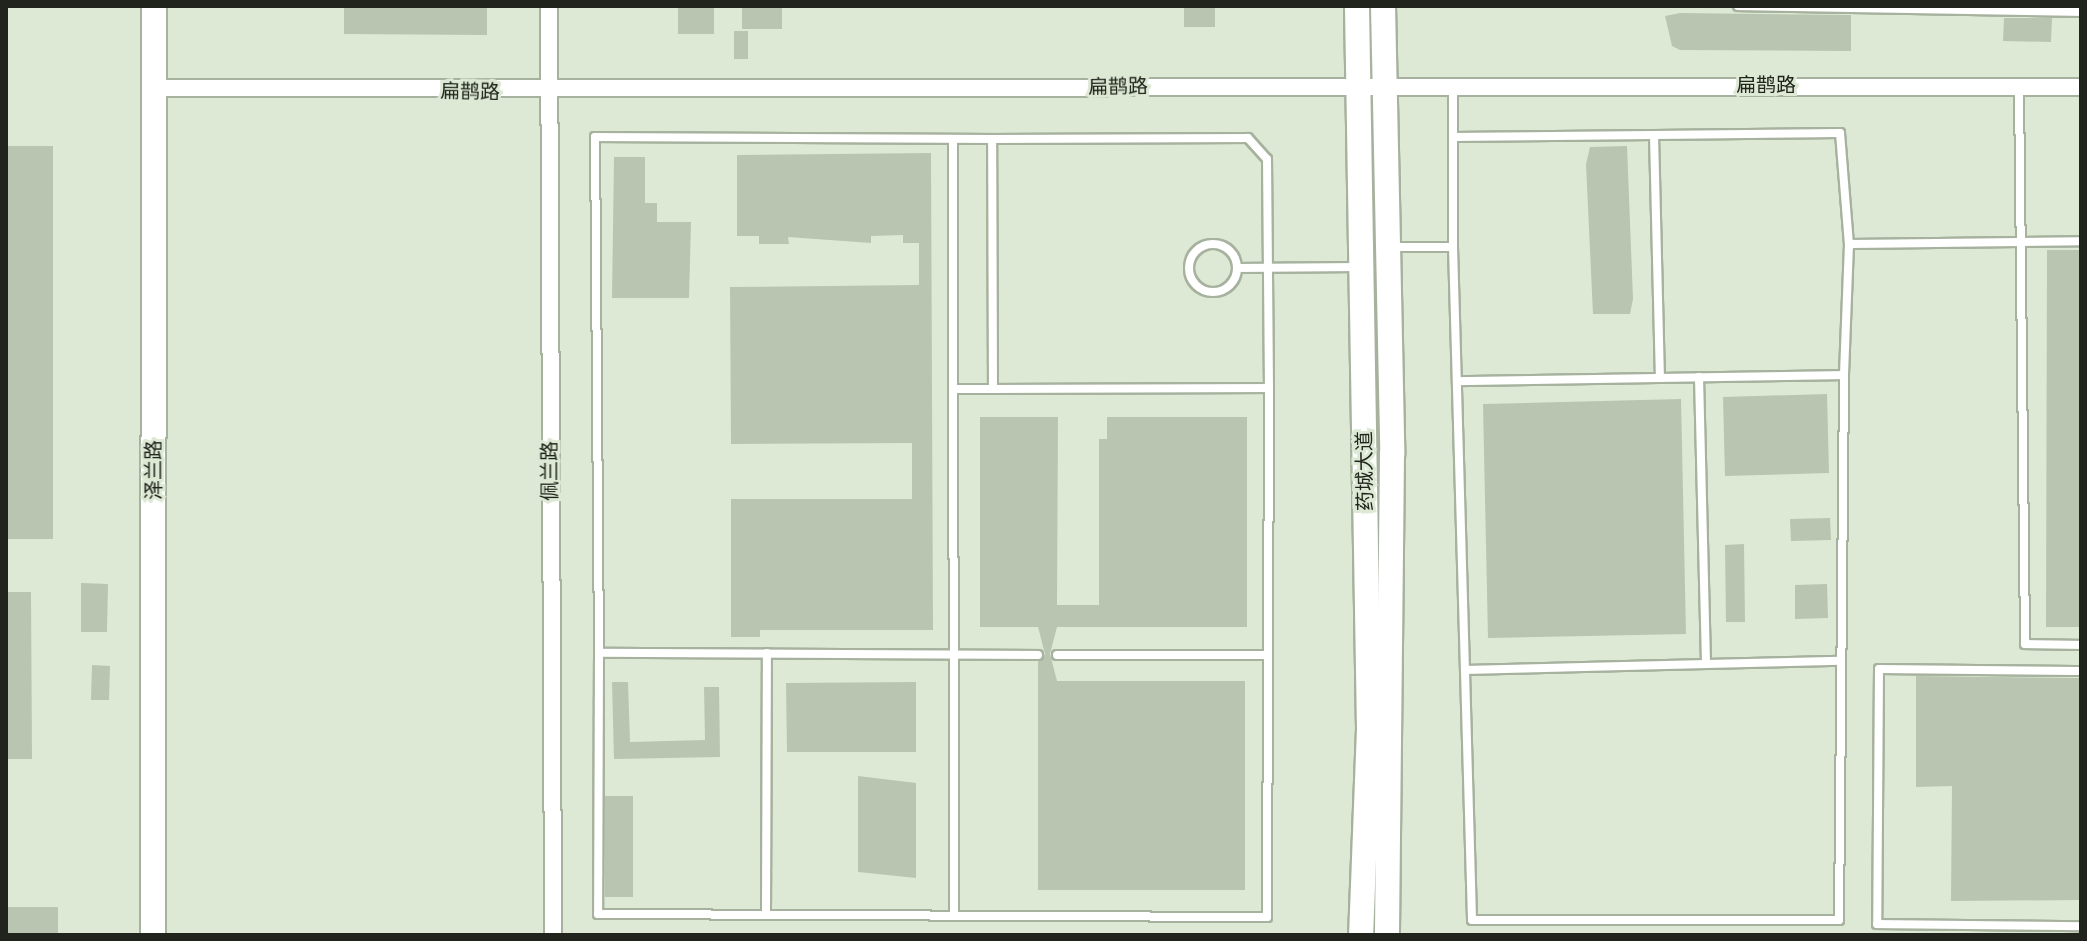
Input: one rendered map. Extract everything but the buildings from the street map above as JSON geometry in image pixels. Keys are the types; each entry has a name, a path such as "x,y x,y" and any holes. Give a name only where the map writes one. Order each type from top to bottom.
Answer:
{"main road":[{"name":"泽兰路","path":"153,935 154,6"},
{"name":"药城大道","path":"1357,6 1369,729 1361,935"},
{"name":"药城大道","path":"1383,6 1388,247 1387,935"}],"street":[{"name":"佩兰路","path":"549,6 553,935"},
{"name":"扁鹊路","path":"154,88 548,92 1385,84 2081,87"}],"lane":[{"path":"1738,6 2081,12"},
{"path":"1453,84 1453,137 1453,247 1472,920 1839,920 1844,375 1849,244 1840,133 1453,137"},
{"path":"2019,86 2025,644 2081,645"},
{"path":"1654,135 1660,378"},
{"path":"595,137 953,139 1248,138 1267,159 1267,917 598,914 595,137"},
{"path":"953,139 954,916"},
{"path":"992,139 993,389"},
{"path":"1849,244 2081,241"},
{"path":"1213,243 1227,248 1237,268 1232,282 1213,292 1193,282 1189,268 1199,248 1213,243"},
{"path":"1388,247 1453,247"},
{"path":"1237,268 1362,267"},
{"path":"1457,381 1844,375"},
{"path":"1699,377 1706,664"},
{"path":"954,389 1269,388"},
{"path":"599,653 1038,655"},
{"path":"766,915 767,653"},
{"path":"1057,655 1268,655"},
{"path":"1465,670 1841,661"},
{"path":"2081,671 1879,669 1877,924 2081,926"}]}
